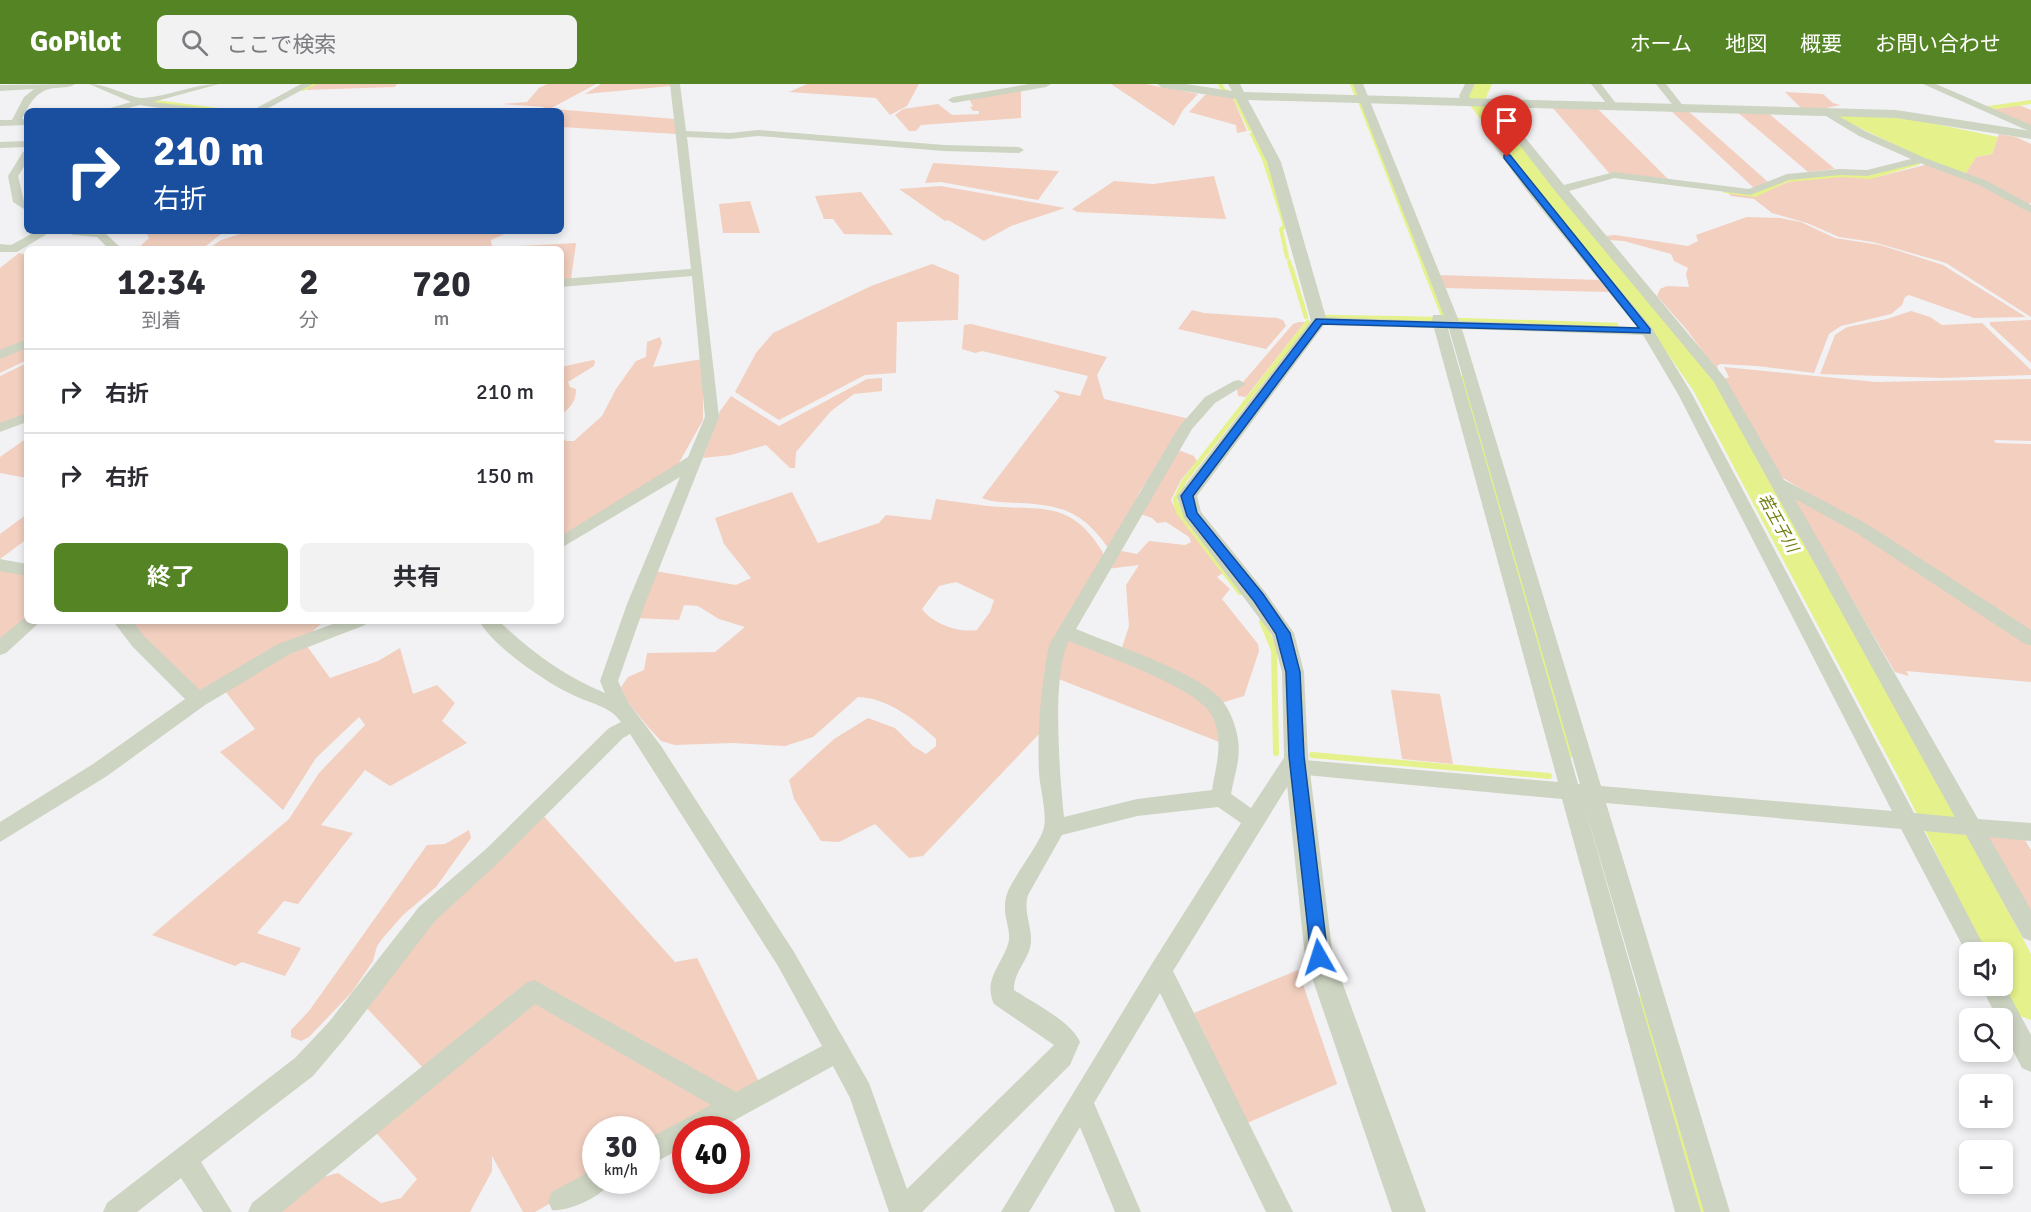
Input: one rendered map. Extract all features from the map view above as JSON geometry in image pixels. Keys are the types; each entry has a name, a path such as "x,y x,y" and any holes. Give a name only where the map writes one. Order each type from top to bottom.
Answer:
{"street":[{"path":"0,88 70,84"},
{"path":"94,84 140,102 181,108"},
{"path":"117,108 214,84"},
{"path":"262,108 308,84"},
{"path":"675,84 698,272 712,417 692,461 636,604 609,681 626,715 654,752 786,959 860,1092 903,1212 1061,1058 1068,1042 1002,996 1002,979 1020,943 1014,906 1018,893 1055,828 1049,771 1051,681 1058,645 1114,546 1186,427 1210,400 1239,384"},
{"path":"972,84 953,100 1046,84"},
{"path":"1162,84 1237,90 1355,92 1491,103 1909,115 2031,135"},
{"path":"1468,102 1464,96 1470,84"},
{"path":"1596,84 1613,106"},
{"path":"1661,84 1679,107"},
{"path":"1928,84 2031,129"},
{"path":"25,108 27,99 48,86"},
{"path":"1237,90 1274,162 1320,316 1319,321 1187,496 1191,513 1283,633 1293,672 1297,761 1319,957 1409,1212"},
{"path":"1355,92 1448,325 1594,792 1717,1212"},
{"path":"1491,103 1560,190 1686,336 1720,381 2031,931"},
{"path":"1824,111 1854,129 1922,160 1983,183 2031,210"},
{"path":"0,123 21,122"},
{"path":"0,137 21,122"},
{"path":"680,135 730,136 758,132 944,148 1019,150"},
{"path":"1494,139 1533,192 1647,331 1685,394 1971,942"},
{"path":"0,146 24,144"},
{"path":"24,159 13,176 19,202 24,206"},
{"path":"1560,190 1614,175 1750,192 1787,177 1840,172 1867,174 1922,160"},
{"path":"0,248 13,249 40,234"},
{"path":"100,234 113,246"},
{"path":"564,283 698,272"},
{"path":"1319,321 1647,331"},
{"path":"1448,325 1569,790 1688,1212"},
{"path":"0,355 24,344"},
{"path":"0,428 24,418"},
{"path":"564,541 672,476 692,461"},
{"path":"1777,483 1861,528 2031,639"},
{"path":"0,565 24,569"},
{"path":"0,648 28,624"},
{"path":"124,624 138,641 198,700"},
{"path":"0,833 100,770 198,700 284,649 351,624"},
{"path":"491,624 511,644 546,672 626,715"},
{"path":"1066,633 1200,692 1215,705 1224,725 1229,753 1222,781 1221,798"},
{"path":"116,1212 304,1067 337,1030 427,914 493,855 616,733 626,715"},
{"path":"1297,761 1569,790 2031,832"},
{"path":"1014,1212 1254,821 1297,761"},
{"path":"1055,828 1080,819 1121,810 1221,798 1254,821"},
{"path":"1161,970 1280,1212"},
{"path":"261,1212 534,991 735,1106"},
{"path":"1997,996 2031,1060"},
{"path":"717,1116 837,1051"},
{"path":"1082,1103 1128,1212"},
{"path":"184,1160 219,1212"},
{"path":"561,1201 582,1189"}],"shaded area":[{"path":"316,84 397,84 395,87 303,90"},
{"path":"547,84 596,84 552,108 502,104 527,102 539,88"},
{"path":"601,84 671,84 671,86 585,94"},
{"path":"807,84 919,84 907,106 890,115 876,98 789,92"},
{"path":"1111,84 1146,84 1198,94 1183,110 1174,126"},
{"path":"1021,89 1021,118 921,125 916,131 909,131 895,115 903,109 938,104 952,115 979,114 979,111 973,111 970,107 973,106 969,99"},
{"path":"1785,92 1823,94 1833,103 1840,105 1822,109 1801,108"},
{"path":"1205,95 1233,98 1247,131 1237,133 1236,125 1189,112"},
{"path":"2019,105 2031,110 2031,127 1990,110"},
{"path":"1552,107 1597,108 1668,179 1609,173"},
{"path":"1669,109 1686,109 1768,182 1755,189"},
{"path":"564,110 675,119 676,134 564,127"},
{"path":"1736,111 1767,112 1835,169 1808,172"},
{"path":"1832,114 1912,119 1998,137 1992,154 1976,157 1965,174 1932,163"},
{"path":"1999,134 2016,137 2031,144 2031,203 2025,205 1965,174 1976,157 1992,154"},
{"path":"933,163 1059,171 1038,200 941,182 925,183"},
{"path":"1929,164 1962,176 2031,211 2031,317 1946,263 1873,242 1839,237 1807,223 1772,213 1754,199 1731,196 1727,192 1756,195 1796,179 1845,176 1873,178"},
{"path":"1214,176 1226,219 1077,212 1072,209 1114,181 1153,184"},
{"path":"941,186 1065,208 1011,226 984,241 948,220 945,221 899,189"},
{"path":"861,192 893,235 844,234 833,219 824,219 815,196"},
{"path":"750,201 760,233 723,233 719,204"},
{"path":"1747,217 1780,218 1801,222 1835,238 1880,245 1943,265 2026,317 1974,318 1909,295 1891,314 1841,326 1829,334 1814,373 1720,364 1717,366 1720,375 1687,330 1657,296 1660,289 1667,286 1689,287 1686,274 1688,268 1674,261 1671,254 1624,241 1609,240 1605,236 1615,235 1688,246 1698,241 1696,235"},
{"path":"147,234 221,234 206,246 140,246 149,238"},
{"path":"240,234 505,234 491,240 492,246 212,246 221,240"},
{"path":"576,243 571,280 564,281 564,246 519,246"},
{"path":"19,253 24,254 24,342 0,353 0,268"},
{"path":"932,264 959,275 958,320 897,322 896,373 865,375 779,420 735,392 756,353 773,333 871,286"},
{"path":"1437,275 1602,280 1611,292 1443,288"},
{"path":"1192,310 1204,313 1277,318 1283,320 1286,326 1266,349 1178,329"},
{"path":"1911,311 1930,317 1942,325 1982,323 2031,370 2031,375 1942,378 1820,374 1835,335 1847,327 1887,319"},
{"path":"2031,320 2031,363 1990,325 1990,322"},
{"path":"1305,322 1246,397 1238,396 1237,389 1293,324"},
{"path":"971,324 1107,357 1097,375 1104,399 1190,419 1139,493 1125,525 1109,549 1090,526 1071,513 1048,506 995,502 982,498 1060,396 1053,390 1080,396 1088,376 982,351 975,353 962,349 964,325"},
{"path":"660,337 662,343 653,367 703,359 703,420 676,468 564,535 564,439 574,441 602,416 616,389 636,361 646,357 647,342"},
{"path":"24,346 24,361 0,373 0,356"},
{"path":"595,361 594,366 568,382 570,387 576,389 575,397 570,407 564,412 564,366"},
{"path":"24,364 24,416 0,426 0,376"},
{"path":"1724,367 1876,382 2031,379 2031,441 1994,440 1996,443 2031,444 2031,633 1780,476 1723,380 1729,377"},
{"path":"882,378 882,391 854,394 831,411 796,452 795,468 790,468 766,445 731,455 703,458 720,411 731,396 779,426 867,379"},
{"path":"24,440 24,477 0,473 0,457"},
{"path":"1181,451 1194,456 1197,461 1181,480 1171,500 1177,512 1223,573 1217,577 1230,589 1222,599 1258,644 1259,651 1244,696 1218,704 1120,654 1129,626 1126,585 1139,565 1107,569 1116,553 1122,551 1137,554 1149,541 1185,545 1191,542 1189,537 1166,522 1157,523 1152,518 1138,513 1175,452"},
{"path":"792,492 818,543 879,523 886,515 931,520 936,499 988,506 1039,509 1066,515 1090,534 1102,551 1104,556 1056,635 1041,732 923,856 909,858 875,824 839,842 821,841 794,799 789,780 834,739 868,718 895,728 913,746 926,754 936,746 936,739 928,731 890,705 858,697 813,737 785,746 732,743 675,745 661,741 627,701 621,687 628,677 644,670 647,653 715,652 745,627 719,619 698,606 684,605 679,620 636,618 655,571 736,585 751,578 724,544 715,518","holes":["956,582 994,600 990,612 977,630 970,631 955,629 939,623 922,609 939,586"]},
{"path":"1791,496 1800,496 2031,642 2031,682 1906,671 1909,676 1895,672"},
{"path":"24,516 24,541 0,559 0,534"},
{"path":"0,568 24,572 24,623 0,643"},
{"path":"131,624 321,624 312,632 202,691 195,690"},
{"path":"1066,639 1072,639 1194,692 1212,707 1222,743 1056,678"},
{"path":"307,646 330,678 378,661 400,648 413,694 437,685 455,703 442,721 467,743 390,786 365,770 321,825 353,833 298,904 284,901 257,933 301,948 285,976 242,962 235,966 152,935 289,819 319,773 365,725 359,717 316,758 283,810 220,752 255,729 225,691 261,668"},
{"path":"1391,690 1440,694 1453,764 1402,759"},
{"path":"541,813 675,962 697,958 761,1086 734,1100 547,989 426,1071 363,1004 425,922"},
{"path":"469,830 471,838 436,887 403,915 382,939 377,946 373,961 352,992 309,1037 301,1041 291,1037 291,1030 309,1011 427,845 445,844"},
{"path":"1985,835 2022,835 2031,850 2031,918"},
{"path":"1298,970 1337,1084 1247,1123 1194,1013"},
{"path":"530,1001 720,1100 696,1116 672,1116 672,1132 660,1140 660,1116 582,1116 582,1185 535,1212 523,1212 492,1156 492,1171 470,1212 270,1212 320,1178 338,1173 381,1203 401,1198 417,1179 371,1127"}],"waterway":[{"path":"303,89 313,84"},
{"path":"1220,84 1224,91 1228,92"},
{"path":"1352,84 1357,97"},
{"name":"若王子川","path":"1483,84 1476,100 1547,191 1667,335 1706,390 1918,778 2031,999"},
{"path":"1236,100 1250,129"},
{"path":"155,102 202,108"},
{"path":"1360,102 1425,269"},
{"path":"1989,108 2031,102"},
{"path":"1252,134 1264,159 1285,226 1281,229 1287,257"},
{"path":"1725,191 1755,195 1787,180 1843,175 1870,177 1918,163"},
{"name":"若王子川","path":"1547,191 1553,191"},
{"path":"1289,261 1291,269"},
{"path":"1291,267 1306,317"},
{"path":"1424,267 1445,320"},
{"path":"1326,317 1433,319"},
{"path":"1456,320 1616,325"},
{"path":"1177,506 1175,500 1184,481 1308,322"},
{"name":"若王子川","path":"1651,326 1659,326"},
{"path":"1463,377 1500,506"},
{"path":"1748,469 1764,475"},
{"path":"1177,505 1179,512 1240,592"},
{"path":"1500,505 1571,754"},
{"path":"1262,621 1274,650 1276,753"},
{"path":"1312,755 1549,776"},
{"path":"1641,999 1702,1212"}],"route":[{"path":"1319,957 1296,756 1293,672 1283,633 1191,513 1187,496 1319,321 1647,331 1507,157"}]}
